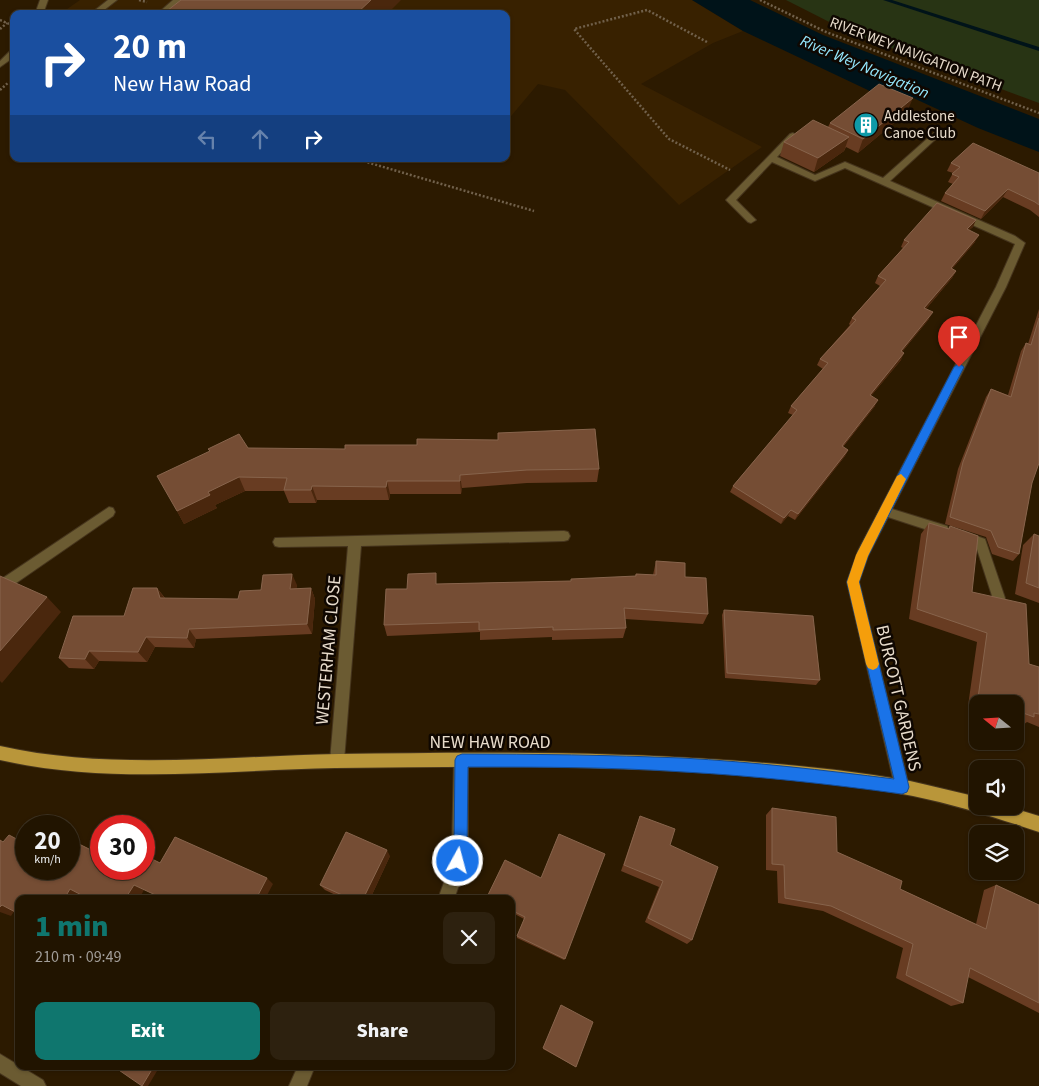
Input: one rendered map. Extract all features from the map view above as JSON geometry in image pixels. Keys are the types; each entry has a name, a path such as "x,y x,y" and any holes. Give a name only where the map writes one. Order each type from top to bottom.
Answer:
{"main road":[{"name":"NEW HAW ROAD","path":"0,753 67,765 121,768 462,760 683,765 795,774 902,787 969,803"},
{"path":"1010,815 1039,824"}],"street":[{"path":"99,10 113,0"},
{"path":"166,10 178,0"},
{"path":"0,64 10,55"},
{"path":"771,158 815,178 845,165 881,180 937,133"},
{"path":"751,220 731,200 793,136"},
{"name":"BURCOTT GARDENS","path":"881,180 1020,243 1001,287 862,555 853,582 902,787"},
{"path":"884,511 982,542 999,598"},
{"path":"2,586 109,512"},
{"path":"279,542 564,536"},
{"name":"WESTERHAM CLOSE","path":"337,762 356,541"},
{"path":"447,895 455,874 460,848 462,760"},
{"path":"0,1063 37,1086"},
{"path":"298,1086 305,1070"}],"path":[{"name":"RIVER WEY NAVIGATION PATH","path":"760,0 826,32 1039,113"},
{"path":"707,42 647,10 574,29 669,138 751,180"},
{"path":"0,20 10,24"},
{"path":"0,29 7,23"},
{"path":"366,162 534,211"}],"shaded area":[{"path":"80,0 692,0 743,31 713,43 641,84 762,147 679,205 565,90 538,84 510,117 510,10 66,10"}],"green space":[{"path":"786,0 1039,0 1039,103 851,33"}],"water":[{"name":"River Wey Navigation","path":"692,0 750,0 823,35 1039,119 1039,152 978,128 909,96 872,92 743,31"}],"building":[{"path":"181,0 371,0 360,10 168,10"},
{"path":"879,84 913,98 863,139 830,123"},
{"path":"813,120 849,137 818,158 784,142"},
{"path":"973,143 1039,173 1039,205 1008,189 985,211 945,193 959,177 952,174 960,167 951,163"},
{"path":"937,203 976,220 967,229 979,235 951,268 956,271 924,308 933,312 901,351 904,353 870,395 878,400 842,446 848,450 798,514 791,510 784,518 733,486 797,410 791,406 828,363 820,359 856,320 852,318 886,280 878,276 909,242 904,240"},
{"path":"1039,318 1039,463 1032,483 1019,554 998,547 991,531 950,517 963,462 991,389 1011,397 1026,343 1031,345"},
{"path":"595,429 599,469 527,470 460,475 460,481 387,481 386,487 312,486 311,490 284,490 287,478 239,477 208,492 210,495 177,511 157,476 210,451 208,449 239,434 248,448 345,449 345,445 417,445 417,439 498,440 498,433"},
{"path":"929,523 949,529 950,526 978,536 972,592 1026,604 1029,664 1039,667 1039,714 1034,713 1034,717 1024,713 1024,695 978,695 987,633 917,609"},
{"path":"1034,534 1039,536 1039,588 1026,583"},
{"path":"656,561 685,563 685,577 706,578 708,614 624,608 626,628 553,630 553,627 479,630 479,622 384,625 386,589 407,589 408,574 436,573 436,584 571,581 571,579 636,576 636,574 656,575"},
{"path":"292,574 290,589 311,588 307,624 189,629 187,638 146,637 138,652 89,651 85,659 59,658 73,616 124,616 133,588 157,588 160,598 238,599 240,591 261,590 263,575"},
{"path":"0,576 47,597 0,651"},
{"path":"724,610 813,616 820,680 727,673"},
{"path":"772,808 836,817 837,852 902,881 900,889 986,929 996,885 1039,905 1039,1003 970,968 963,1003 906,975 913,944 831,906 785,898 784,865 772,864"},
{"path":"640,816 675,829 670,845 718,867 692,940 648,918 663,881 624,865"},
{"path":"346,832 387,850 365,895 342,895 320,885"},
{"path":"559,834 605,854 565,959 517,936 525,917 515,912 515,895 488,895 505,860 541,878"},
{"path":"9,835 15,838 15,880 80,880 80,844 90,850 90,880 155,880 155,860 160,863 175,837 267,878 258,895 155,895 134,885 128,895 81,895 70,889 66,895 15,895 15,912 2,905 0,907 0,840 3,842"},
{"path":"561,1005 593,1022 576,1067 543,1048"},
{"path":"119,1070 152,1070 142,1086"}],"waterway":[{"path":"886,0 1039,49"}],"slow traffic":[{"path":"873,664 853,582 862,555 901,479"}],"place":[{"name":"Addlestone Canoe Club","path":"866,125"}],"route":[{"path":"458,861 462,760 683,765 795,774 902,787 853,582 862,555 959,367"}]}
